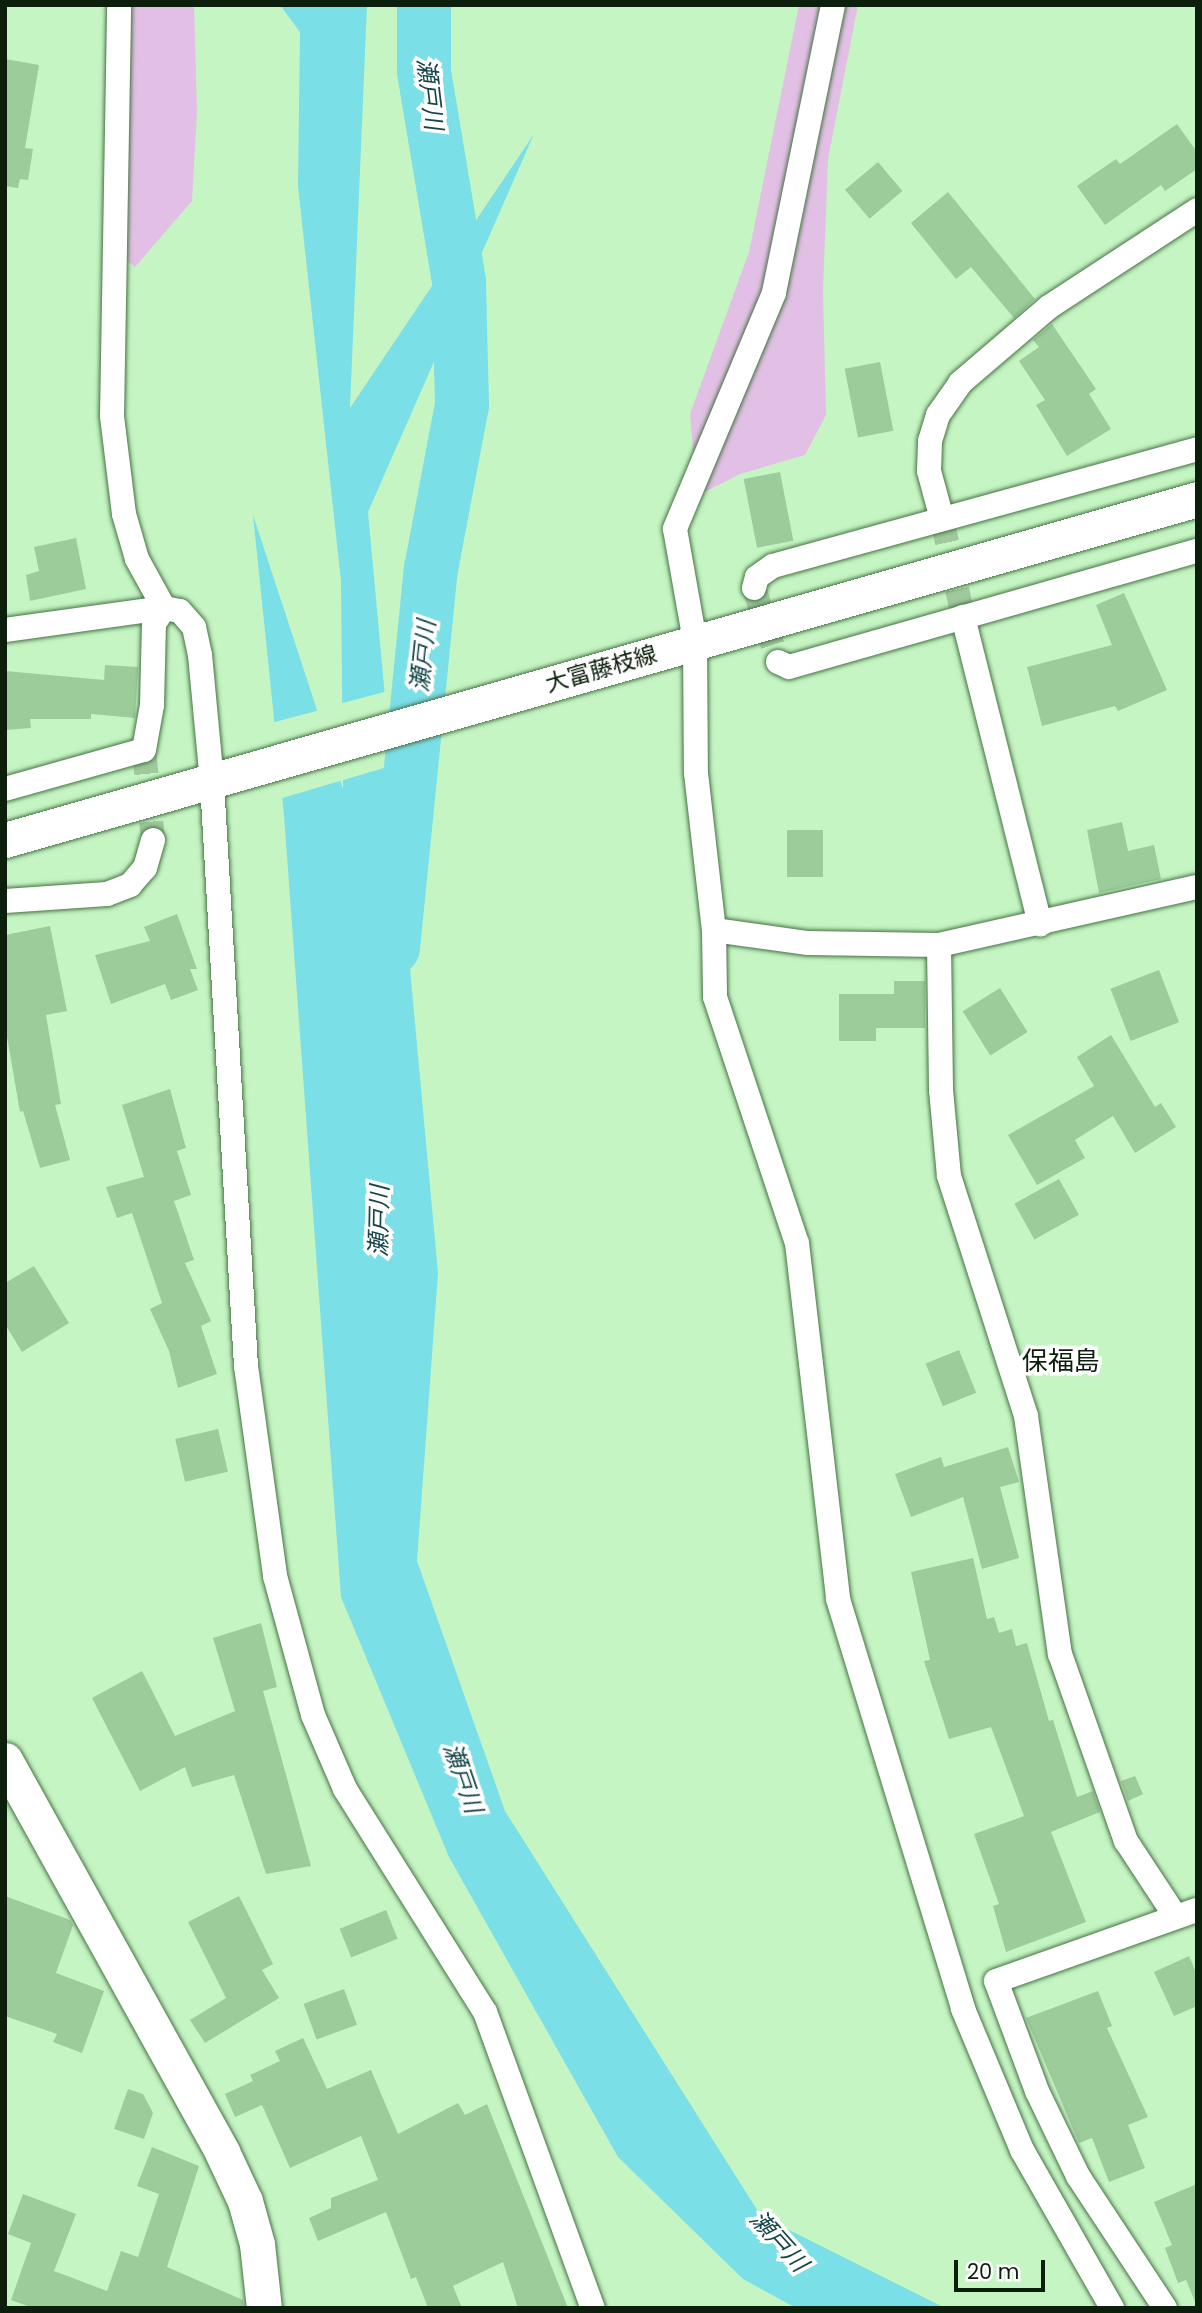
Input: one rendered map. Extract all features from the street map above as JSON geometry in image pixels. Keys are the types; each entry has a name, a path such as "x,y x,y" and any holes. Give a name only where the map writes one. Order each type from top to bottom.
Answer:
{"main road":[{"name":"大富藤枝線","path":"5,840 1197,499"},
{"path":"5,1760 228,2164 257,2244 269,2306"}],"street":[{"path":"119,5 112,416 124,514 137,559 164,608"},
{"path":"833,5 774,293 675,529 682,645 714,930 715,997 797,1243 838,1600 963,2009 1022,2150 1112,2308"},
{"path":"942,519 929,471 930,441 938,415 960,383 1049,307 1197,211"},
{"path":"754,588 757,577 773,566 1197,449"},
{"path":"778,662 789,667 1197,551"},
{"path":"5,789 144,750 152,705 150,641 164,608"},
{"path":"5,630 164,608 180,611 194,627 225,778 246,1366 275,1576 323,1740 345,1789 382,1852 485,2012 593,2308"},
{"path":"963,617 1040,924"},
{"path":"5,901 107,894 130,885 145,867 153,840"},
{"path":"714,930 808,943 939,945 1197,887"},
{"path":"939,945 941,1090 949,1176 1026,1416 1060,1654 1126,1841 1186,1912 996,1981 1037,2091 1078,2176 1165,2308"}],"shaded area":[{"path":"129,5 194,5 197,112 192,201 135,267 123,258"},
{"path":"799,5 858,5 828,159 823,290 826,415 805,455 740,474 697,496 690,414 749,252"}],"water":[{"path":"280,5 367,5 350,408 534,134 368,512 438,1273 417,1561 505,1811 761,2216 945,2308 796,2308 743,2279 618,2157 449,1857 341,1597 284,815 253,515 343,789 341,581 298,186 300,32"}],"pier":[{"path":"388,691 394,765 279,799 271,723 320,710 340,770 339,704"}],"building":[{"path":"5,59 39,65 25,148 33,149 28,180 20,179 18,188 5,186"},
{"path":"1177,124 1197,152 1197,169 1165,191 1161,185 1105,225 1077,186 1116,159 1120,164"},
{"path":"878,162 902,191 869,219 845,190"},
{"path":"948,192 1035,299 1014,318 971,267 956,279 911,223"},
{"path":"1052,324 1096,389 1089,394 1111,429 1067,456 1036,405 1045,400 1019,361 1039,347 1033,340"},
{"path":"880,362 893,431 858,438 845,369"},
{"path":"780,472 793,541 757,548 744,479"},
{"path":"76,538 86,589 30,601 26,575 39,571 34,547"},
{"path":"1124,593 1167,690 1118,711 1115,706 1042,726 1027,667 1112,645 1096,605"},
{"path":"105,665 138,667 135,718 91,714 91,719 30,719 31,728 5,730 5,671 104,680"},
{"path":"1122,822 1128,851 1154,845 1161,879 1099,893 1087,830"},
{"path":"787,830 823,830 823,877 787,877"},
{"path":"177,914 197,969 190,969 198,990 171,1000 165,984 111,1004 95,955 150,941 144,927"},
{"path":"50,926 67,1011 46,1015 61,1104 55,1105 70,1160 40,1168 23,1111 20,1112 5,1025 5,935"},
{"path":"1159,970 1179,1022 1131,1041 1110,989"},
{"path":"894,981 925,981 925,1028 876,1028 876,1041 839,1041 839,994 894,994"},
{"path":"1000,988 1028,1032 990,1055 963,1011"},
{"path":"1111,1035 1155,1107 1161,1103 1176,1127 1135,1153 1113,1116 1075,1140 1085,1158 1037,1185 1008,1135 1094,1086 1077,1057"},
{"path":"170,1089 186,1148 177,1151 191,1195 174,1201 194,1260 185,1263 211,1321 201,1326 217,1374 178,1388 169,1351 150,1309 162,1303 132,1213 117,1218 106,1187 144,1177 122,1105"},
{"path":"1059,1179 1079,1215 1034,1240 1014,1204"},
{"path":"34,1266 69,1323 22,1352 5,1324 5,1283"},
{"path":"959,1350 976,1393 943,1406 926,1363"},
{"path":"218,1429 228,1472 185,1482 175,1439"},
{"path":"1008,1447 1019,1482 1000,1487 1019,1558 982,1569 963,1497 911,1517 895,1474 941,1457 944,1467"},
{"path":"973,1558 987,1619 994,1617 999,1633 1012,1629 1016,1646 1027,1643 1049,1721 1053,1720 1077,1797 1093,1791 1100,1812 1051,1832 1086,1922 1006,1952 993,1906 999,1904 974,1834 1024,1816 991,1727 949,1739 924,1661 930,1660 911,1572"},
{"path":"261,1623 277,1687 263,1691 311,1866 266,1874 234,1775 192,1787 185,1767 140,1791 92,1698 142,1671 175,1736 235,1711 213,1638"},
{"path":"1135,1776 1143,1794 1128,1801 1121,1781"},
{"path":"5,1896 70,1920 73,1925 56,1973 104,1991 82,2053 53,2042 57,2034 5,2016"},
{"path":"239,1896 273,1964 262,1970 279,1998 205,2043 190,2020 226,1998 188,1922"},
{"path":"386,1910 398,1939 351,1957 340,1929"},
{"path":"1189,1956 1197,1975 1197,2006 1174,2016 1154,1972"},
{"path":"344,1989 357,2025 317,2039 304,2004"},
{"path":"1098,1991 1112,2026 1107,2028 1148,2117 1128,2125 1145,2168 1109,2182 1092,2138 1079,2143 1026,2018"},
{"path":"303,2038 327,2089 371,2070 398,2134 458,2103 465,2115 487,2104 568,2308 518,2308 503,2262 453,2286 462,2308 428,2308 416,2277 411,2279 386,2212 318,2241 309,2218 331,2208 331,2198 378,2180 361,2136 290,2168 262,2105 235,2117 225,2094 253,2081 250,2075 280,2061 275,2051"},
{"path":"128,2089 143,2094 153,2113 144,2139 114,2129"},
{"path":"152,2147 199,2166 167,2267 243,2300 244,2308 33,2308 11,2300 31,2243 8,2234 23,2194 76,2214 54,2271 107,2291 121,2251 138,2257 159,2194 137,2186"},
{"path":"1197,2184 1196,2304 1186,2280 1178,2283 1165,2248 1172,2245 1154,2202"}],"waterway":[{"name":"瀬戸川","path":"393,948 431,569 462,405 459,281 424,71 424,5"}],"tunnel":[{"path":"942,519 963,617"},
{"path":"754,588 778,662"},
{"path":"144,750 153,840"}],"district":[{"name":"保福島","path":"1061,1362"}]}
